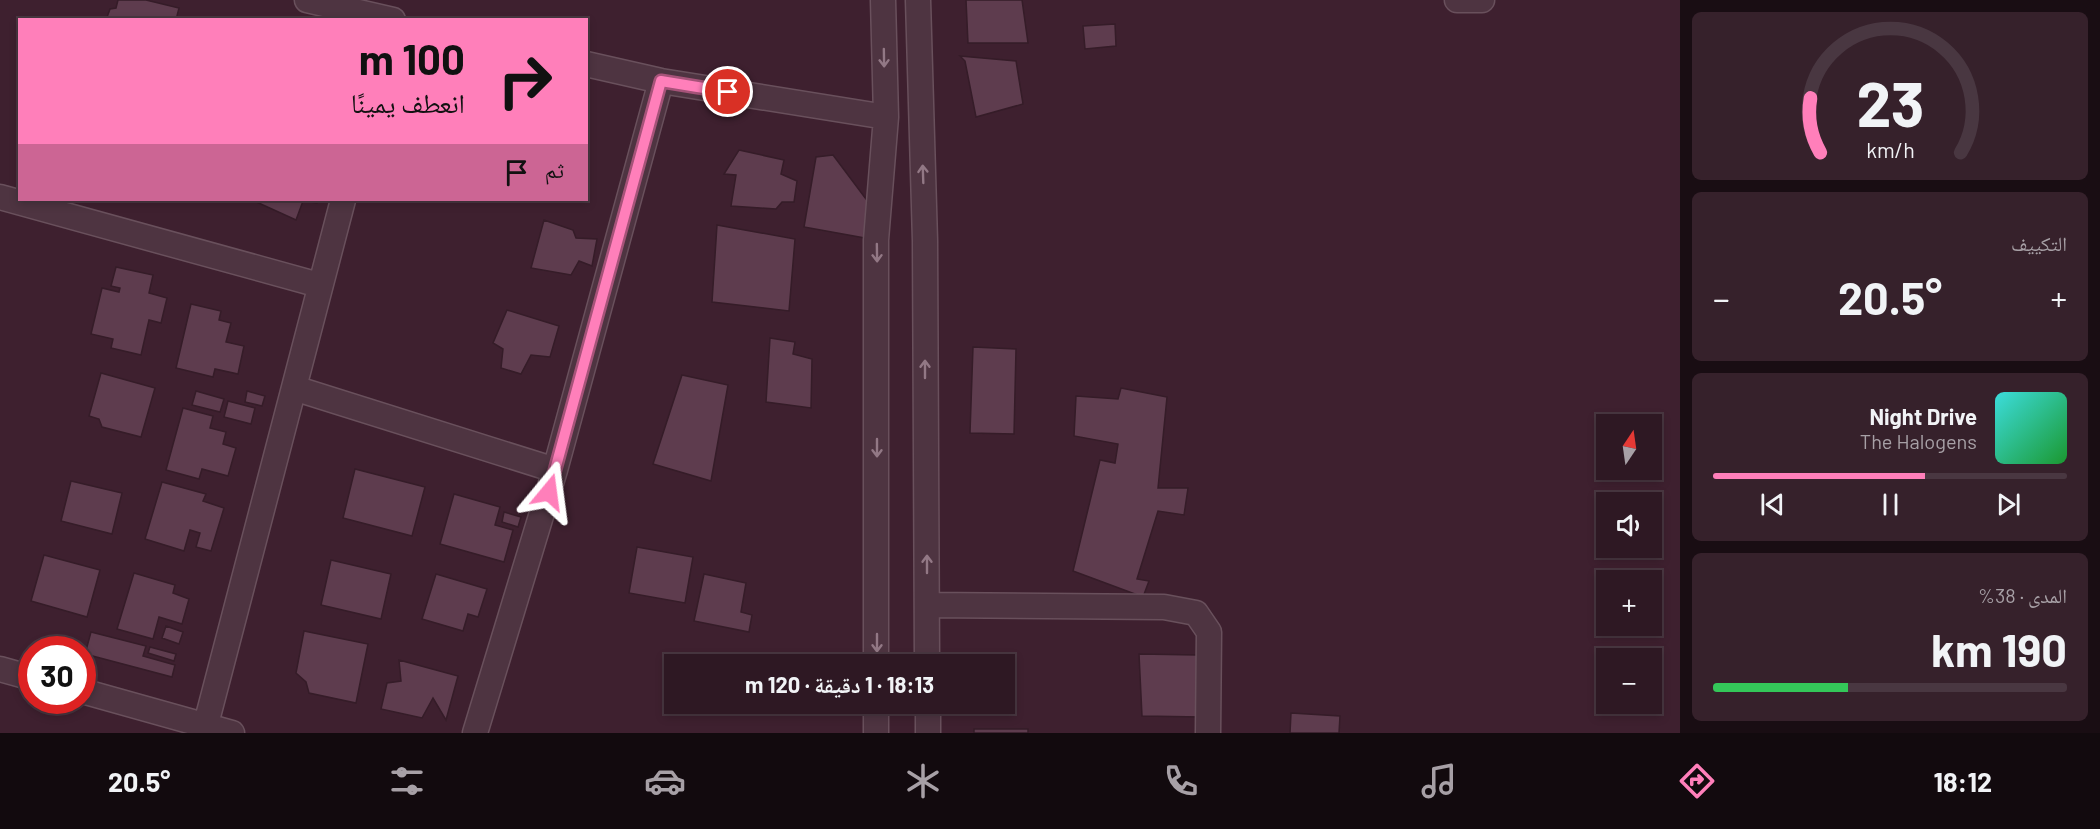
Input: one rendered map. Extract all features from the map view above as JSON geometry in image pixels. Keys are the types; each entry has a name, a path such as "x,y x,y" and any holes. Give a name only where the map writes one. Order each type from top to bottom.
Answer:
{"street":[{"path":"307,0 384,18"},
{"path":"876,654 876,240 886,117 883,0"},
{"path":"918,0 925,241 927,654"},
{"path":"1457,0 1482,0"},
{"path":"588,64 661,81 886,117"},
{"path":"475,733 555,470 661,81"},
{"path":"0,197 319,285"},
{"path":"206,724 343,201"},
{"path":"294,388 555,470"},
{"path":"927,605 1164,607 1196,613 1209,632 1208,733"},
{"path":"0,669 18,674"},
{"path":"96,696 232,733"},
{"path":"876,714 876,733"},
{"path":"928,714 928,733"}],"building":[{"path":"118,0 146,0 179,8 176,18 107,18 110,9 116,8"},
{"path":"966,0 1022,0 1028,43 968,43"},
{"path":"1115,24 1116,46 1085,49 1083,26"},
{"path":"960,56 1016,61 1023,104 976,117 965,61"},
{"path":"739,150 784,160 781,174 797,181 794,202 782,202 776,209 731,206 736,175 724,174"},
{"path":"833,155 869,203 876,240 804,227 816,157"},
{"path":"254,201 303,201 296,220"},
{"path":"544,220 573,230 576,238 597,239 592,266 579,261 571,275 531,268"},
{"path":"717,225 795,239 789,311 712,302"},
{"path":"116,267 153,275 149,293 167,298 161,323 149,320 141,355 111,348 113,339 91,334 102,288 119,292 120,288 111,286"},
{"path":"191,304 221,311 219,320 231,323 226,342 244,346 238,374 215,369 213,377 176,368"},
{"path":"507,310 559,326 550,357 531,355 521,374 501,368 503,349 493,343"},
{"path":"770,338 795,342 793,354 812,359 811,408 766,402"},
{"path":"973,347 1016,349 1014,434 970,433"},
{"path":"101,373 155,388 141,437 102,427 99,419 89,416"},
{"path":"682,375 728,385 711,481 653,464"},
{"path":"1121,388 1167,397 1158,488 1188,488 1184,515 1158,511 1137,579 1149,581 1143,597 1073,571 1100,460 1115,463 1118,444 1074,436 1076,396 1118,399"},
{"path":"196,391 224,399 220,412 192,405"},
{"path":"247,391 265,396 262,406 245,402"},
{"path":"228,401 255,408 251,424 224,417"},
{"path":"183,408 213,416 210,428 226,432 223,444 236,448 228,476 202,469 199,479 166,470"},
{"path":"355,469 425,487 412,536 343,518"},
{"path":"71,481 122,493 112,534 61,521"},
{"path":"162,482 206,494 203,501 224,508 211,551 196,547 200,533 190,530 184,551 145,539"},
{"path":"454,494 500,507 495,525 513,530 504,562 440,544"},
{"path":"504,512 521,517 518,527 502,522"},
{"path":"637,547 693,557 685,603 629,593"},
{"path":"44,555 100,570 87,617 31,601"},
{"path":"331,560 391,574 381,619 321,605"},
{"path":"134,573 175,585 173,593 189,599 182,624 159,617 153,639 117,629"},
{"path":"436,574 487,589 478,617 468,614 463,631 422,619"},
{"path":"704,574 746,583 741,612 752,615 749,632 694,621"},
{"path":"166,626 183,632 179,644 162,638"},
{"path":"304,631 368,644 356,703 309,693 306,682 296,673"},
{"path":"91,632 146,646 143,656 175,665 172,677 96,657 96,636 90,636"},
{"path":"150,647 176,654 174,661 148,653"},
{"path":"1139,654 1197,655 1202,717 1142,716"},
{"path":"399,660 458,676 446,720 433,698 422,718 381,709 387,683 401,681"},
{"path":"1291,713 1340,716 1339,733 1290,733"},
{"path":"974,729 1028,729 1028,733 974,733"}],"route":[{"path":"549,492 661,81 728,92"}]}
